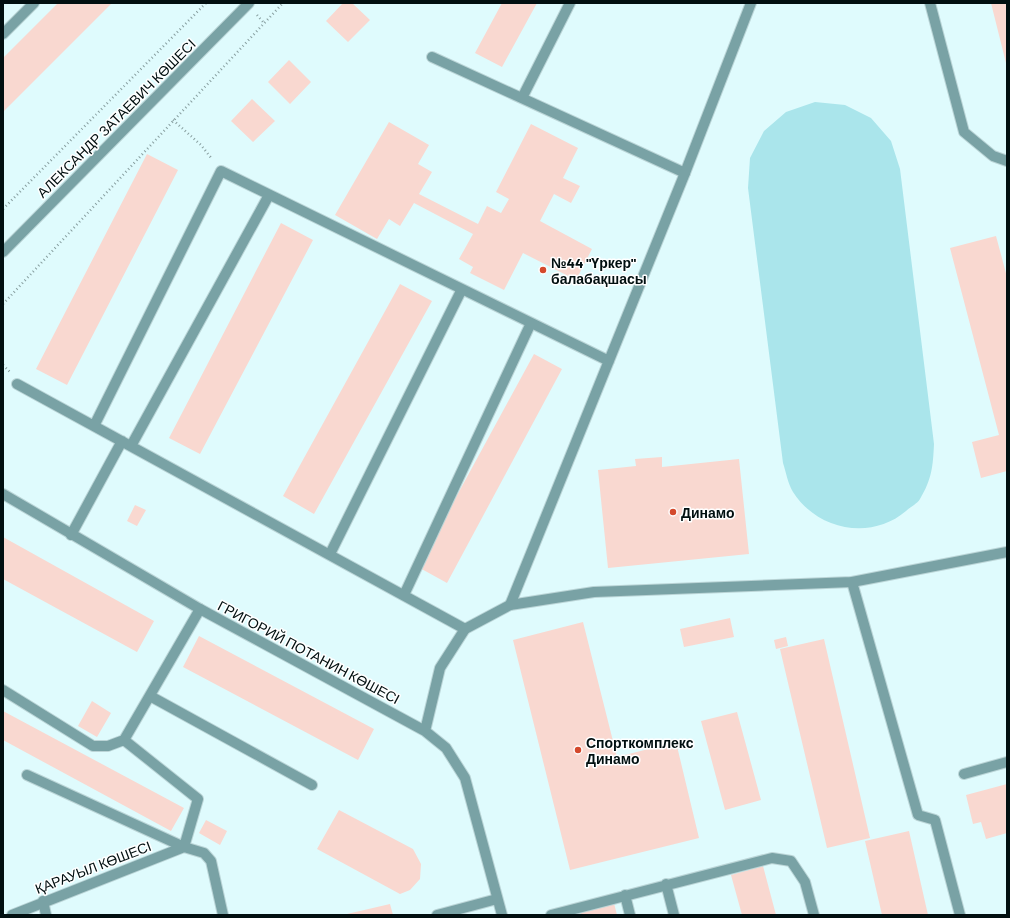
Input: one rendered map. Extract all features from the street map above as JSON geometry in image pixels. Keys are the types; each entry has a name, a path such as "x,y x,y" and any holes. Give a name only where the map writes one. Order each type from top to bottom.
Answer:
{"street":[{"path":"3,34 34,3"},
{"name":"АЛЕКСАНДР ЗАТАЕВИЧ КӨШЕСІ","path":"3,252 249,3"},
{"path":"522,98 570,3"},
{"path":"510,605 685,173 751,3"},
{"path":"930,3 964,132 993,156 1007,161"},
{"path":"432,58 685,173"},
{"path":"94,426 221,171 609,361"},
{"path":"131,446 269,194"},
{"path":"330,554 462,289"},
{"path":"404,595 530,323"},
{"path":"17,384 465,629"},
{"path":"71,535 122,441"},
{"name":"ГРИГОРИЙ ПОТАНИН КӨШЕСІ","path":"3,494 200,609 425,730 446,748 465,778 502,915"},
{"path":"425,730 440,668 465,629 510,605 594,592 852,582 1007,552"},
{"path":"852,582 918,815 935,820 960,915"},
{"path":"3,690 93,746 108,746 124,740 200,609"},
{"path":"150,696 312,785"},
{"path":"124,740 198,799 184,847"},
{"path":"964,774 1007,762"},
{"path":"27,775 184,847 204,853 211,862 223,915"},
{"name":"ҚАРАУЫЛ КӨШЕСІ","path":"12,915 43,901 184,847"},
{"path":"551,915 666,884 772,858 791,861 805,882 814,915"},
{"path":"666,884 674,915"},
{"path":"625,895 630,915"},
{"path":"437,915 497,899"},
{"path":"43,901 46,915"}],"path":[{"path":"3,209 206,3"},
{"path":"3,304 283,3"},
{"path":"173,120 201,144 221,171"}],"shaded area":[{"path":"815,102 845,105 871,118 891,141 900,169 934,444 929,479 919,501 892,520 877,526 861,528 845,527 830,523 816,515 803,505 791,489 783,463 748,188 750,158 764,131 786,112"}],"building":[{"path":"58,3 112,3 3,112 3,58"},
{"path":"343,3 352,3 370,20 348,42 326,21"},
{"path":"502,3 537,3 502,67 475,53"},
{"path":"991,3 1007,3 1007,63 1006,63"},
{"path":"289,60 311,82 290,104 268,82"},
{"path":"252,99 275,121 253,142 231,121"},
{"path":"389,122 429,145 418,164 432,172 419,194 478,224 487,206 501,213 509,199 496,192 531,124 578,148 563,178 580,186 571,203 554,194 540,221 592,249 576,280 523,253 504,290 470,273 473,267 459,259 473,234 414,203 400,226 389,219 377,239 335,215"},
{"path":"147,154 178,170 67,385 36,369"},
{"path":"281,223 313,240 200,454 169,438"},
{"path":"996,236 1007,277 1007,471 981,478 972,442 999,435 950,248"},
{"path":"400,284 432,301 314,514 283,496"},
{"path":"534,354 562,369 447,583 418,567"},
{"name":"Динамо","path":"662,457 662,467 739,459 749,554 608,568 598,470 636,466 635,459"},
{"path":"135,505 146,510 137,526 127,521"},
{"path":"3,537 154,621 137,652 3,579"},
{"path":"730,618 734,637 684,647 680,629"},
{"name":"Спорткомплекс Динамо","path":"583,622 617,757 676,742 699,838 570,870 513,640"},
{"path":"199,636 374,729 358,760 183,667"},
{"path":"786,637 788,646 776,649 774,640"},
{"path":"824,639 870,838 827,848 780,649"},
{"path":"92,701 111,713 97,737 78,726"},
{"path":"3,711 184,808 171,831 3,740"},
{"path":"737,712 761,800 725,810 701,721"},
{"path":"1007,784 1007,833 986,839 981,822 973,824 966,795"},
{"path":"339,810 413,849 421,864 420,879 410,890 400,894 317,849"},
{"path":"206,820 227,831 220,845 199,833"},
{"path":"909,831 928,915 882,915 865,841"},
{"path":"763,866 776,915 742,915 731,875"},
{"path":"614,903 617,915 581,915 581,912"},
{"path":"390,904 393,915 347,914"}],"place":[{"name":"№44 \"Үркер\" балабақшасы","path":"543,270"},
{"name":"Динамо","path":"673,512"},
{"name":"Спорткомплекс Динамо","path":"578,750"}]}
